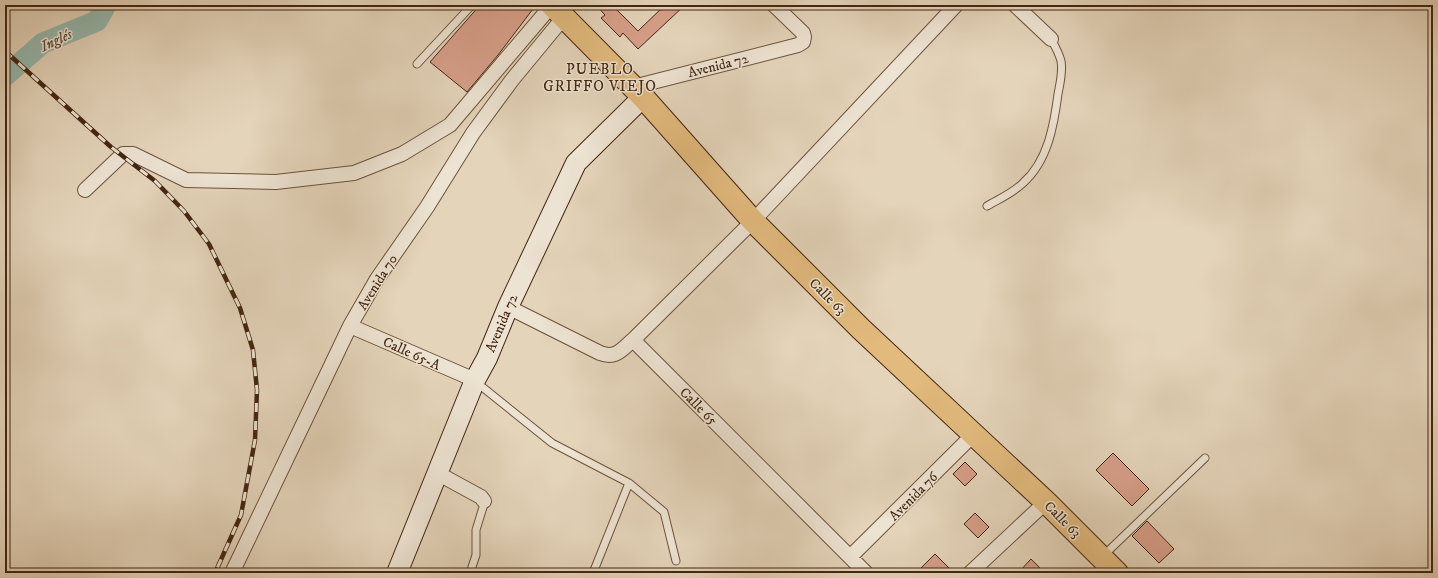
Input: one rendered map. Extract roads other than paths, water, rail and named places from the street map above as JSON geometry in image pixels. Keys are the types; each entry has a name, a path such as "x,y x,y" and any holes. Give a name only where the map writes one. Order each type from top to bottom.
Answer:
{"main road":[{"name":"Calle 63","path":"558,9 638,92 754,222 862,329 1046,502 1117,573"}],"street":[{"name":"Avenida 72","path":"397,573 475,380 487,358 508,307 576,163 638,92 798,45 803,42 803,33 774,5"},
{"path":"508,307 605,355 610,356 617,353 633,340 754,222 956,5"},
{"path":"1015,5 1051,39"},
{"path":"85,190 123,154 133,154 186,180 276,182 354,173 402,154 450,125 558,9"},
{"name":"Avenida 70","path":"232,573 350,326 377,279 427,207 473,133 512,80 558,9"},
{"name":"Calle 65-A","path":"350,326 475,380"},
{"name":"Calle 65","path":"633,340 866,573"},
{"name":"Avenida 76","path":"850,558 974,434"},
{"path":"437,473 482,497 484,501"},
{"path":"970,573 1046,502"}],"lane":[{"path":"417,64 472,5"},
{"path":"987,206 1024,183 1037,167 1047,146 1054,122 1062,72 1061,61 1051,39"},
{"path":"475,380 552,443 629,483 664,512 676,561"},
{"path":"1102,558 1206,458"},
{"path":"593,573 629,483"},
{"path":"470,573 476,555 476,530 484,501"}],"waterway":[{"name":"Inglés","path":"5,76 43,43 97,21 106,5"}],"railway":[{"path":"5,51 111,147 155,181 184,211 209,244 240,308 253,350 257,390 255,440 241,515 215,573"}],"district":[{"name":"PUEBLO GRIFFO VIEJO","path":"600,78"}]}
